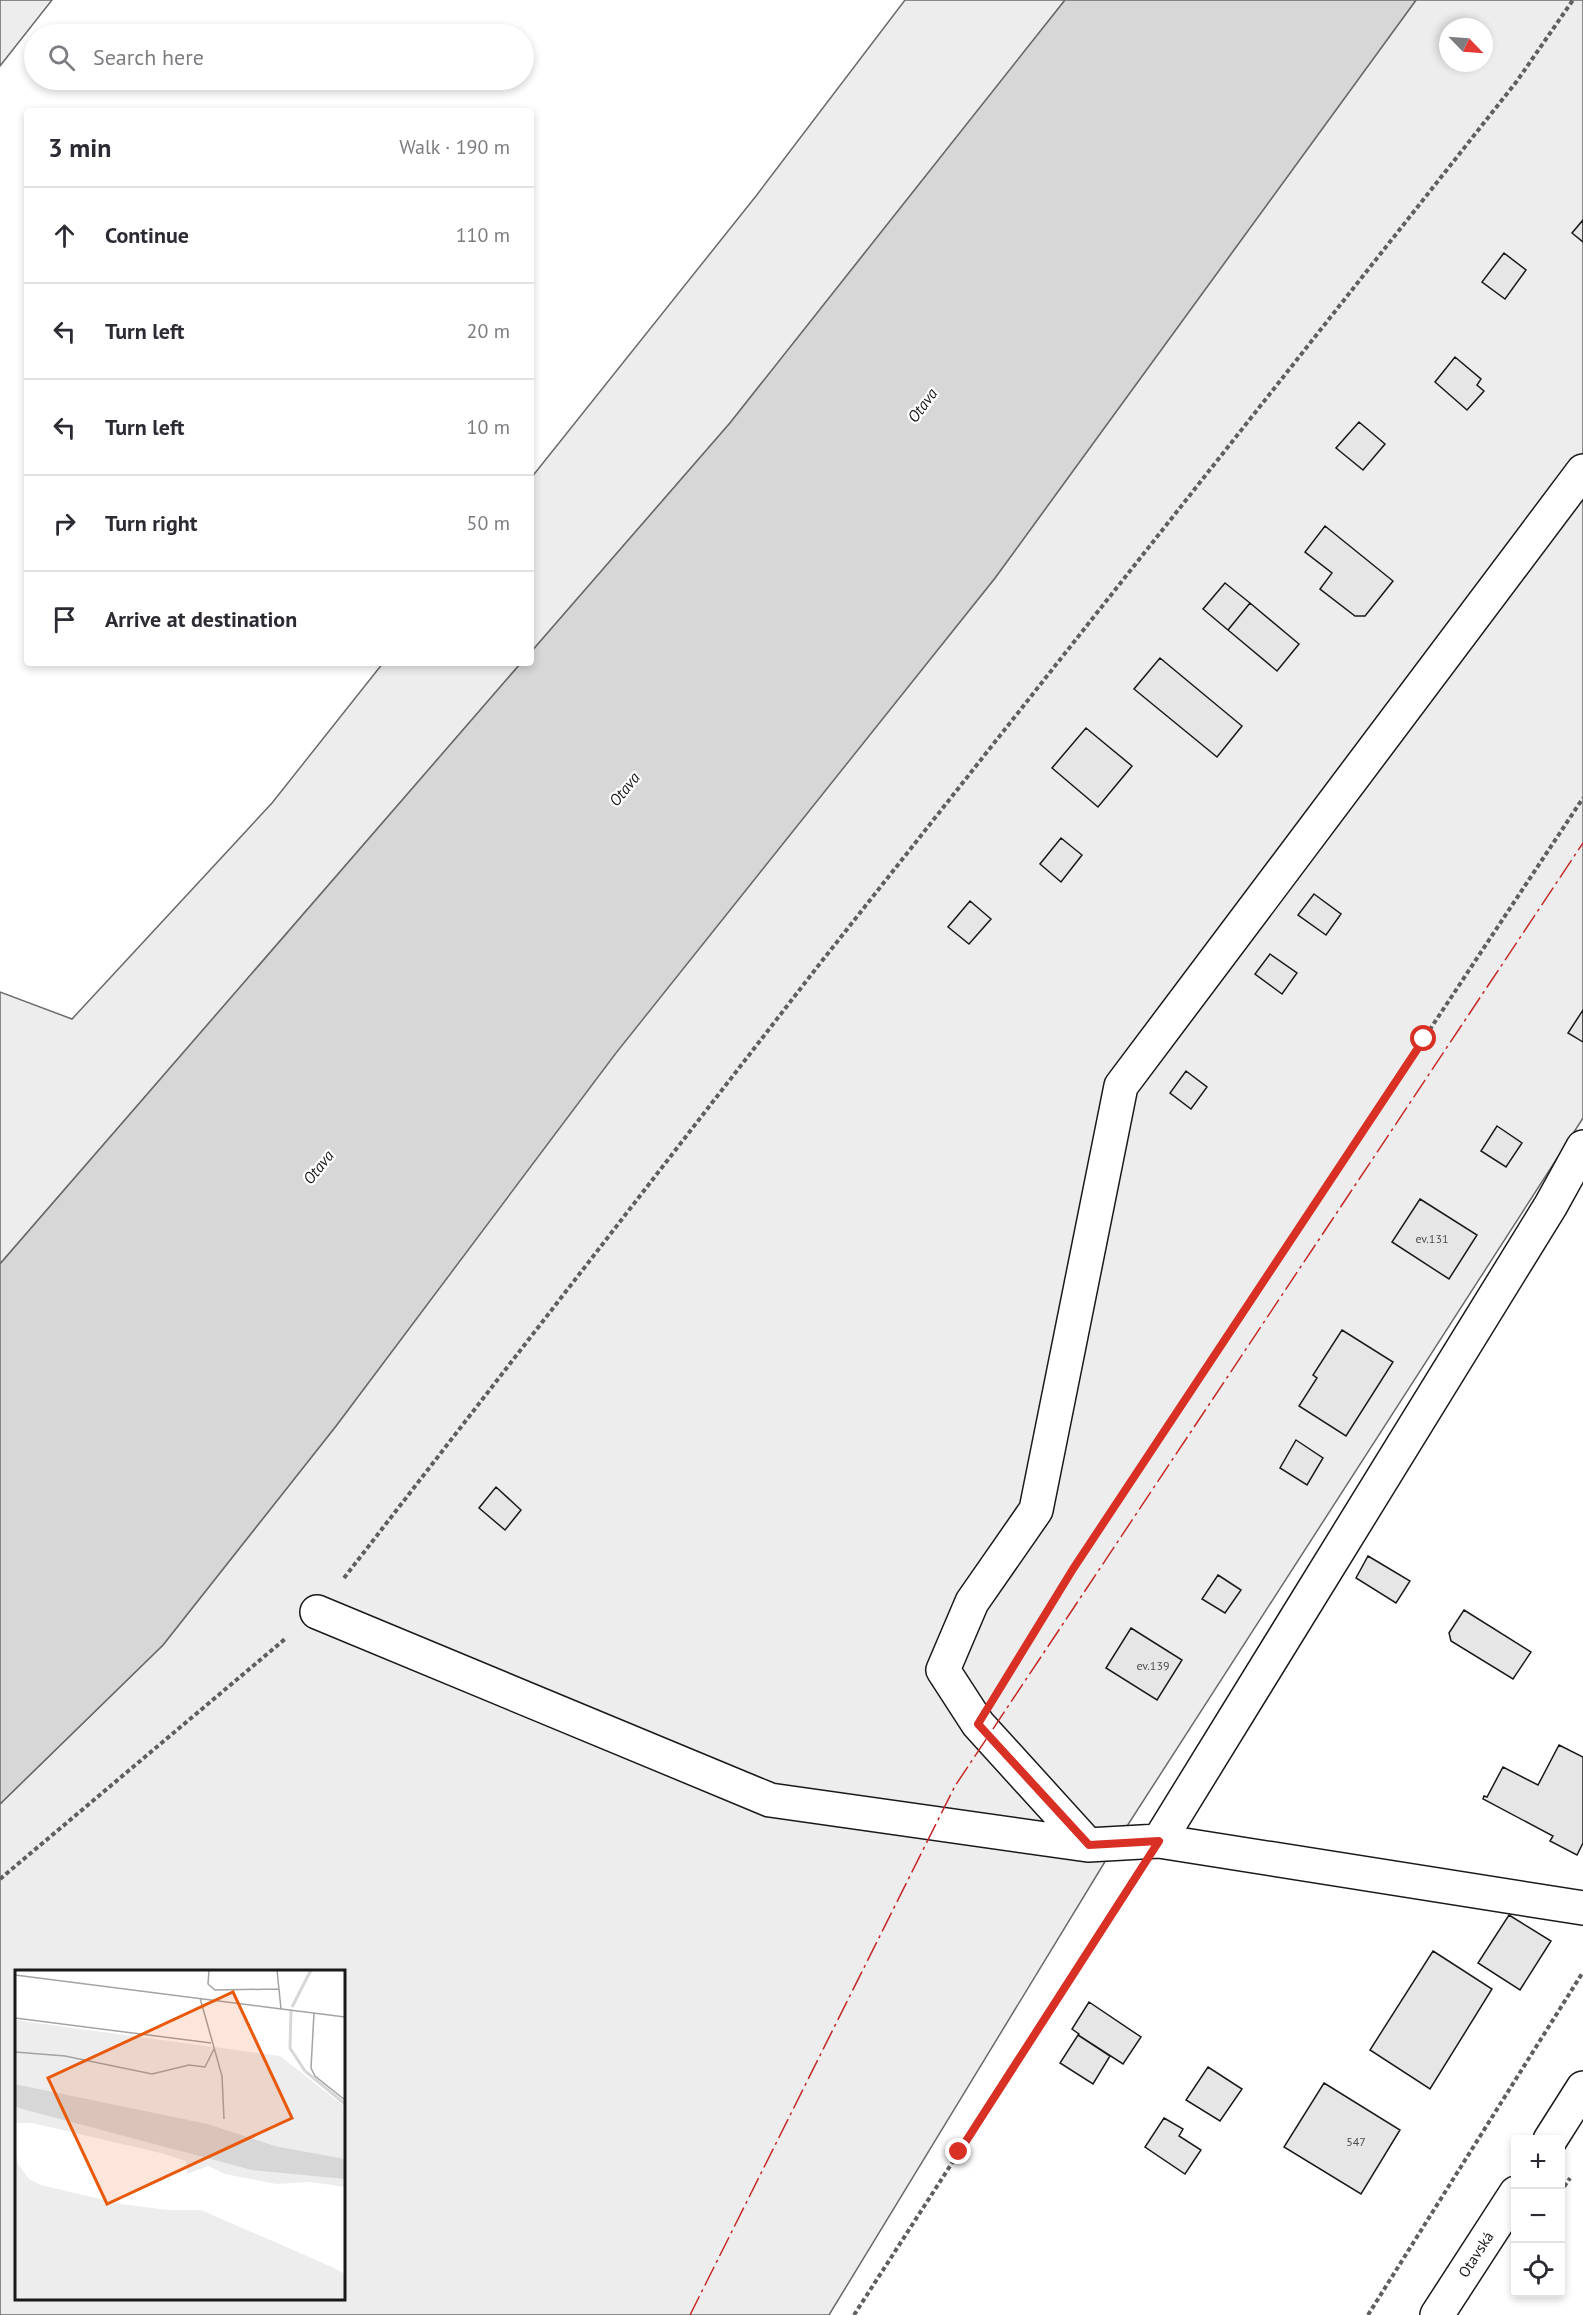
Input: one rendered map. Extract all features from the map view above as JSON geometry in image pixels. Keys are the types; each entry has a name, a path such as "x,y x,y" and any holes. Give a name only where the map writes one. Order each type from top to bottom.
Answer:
{"street":[{"path":"1089,1845 978,1724 943,1670 972,1602 1036,1510 1121,1086 1583,471"},
{"path":"1159,1841 1551,1205 1583,1147"},
{"path":"317,1612 770,1800 1089,1845 1159,1841 1583,1908"},
{"path":"1553,2135 1583,2088"},
{"name":"Otavská","path":"1437,2315 1511,2199"}],"path":[{"path":"0,1879 317,1612 811,975 1517,81 1573,0"},
{"path":"978,1724 1073,1569 1583,798"},
{"path":"854,2315 1159,1841"},
{"path":"1368,2315 1583,1972"}],"shaded area":[{"path":"0,0 52,0 33,24 24,24 24,36 0,66"},
{"path":"905,0 1065,0 730,423 534,649 534,474 756,196"},
{"path":"1416,0 1583,0 1583,1118 1120,1837 829,2315 0,2315 0,1804 163,1645 336,1426 615,1053 995,578"},
{"path":"381,666 518,666 0,1264 0,992 72,1019 272,803"}],"water":[{"name":"Otava","path":"1065,0 1416,0 995,578 616,1053 336,1426 163,1645 0,1804 0,1264 518,666 534,666 534,649 730,423"}],"building":[{"path":"1583,220 1583,242 1572,233"},
{"path":"1504,253 1526,270 1505,299 1482,282"},
{"path":"1455,357 1481,379 1477,385 1484,391 1467,410 1435,382"},
{"path":"1359,422 1385,444 1363,470 1336,448"},
{"path":"1325,526 1393,581 1365,616 1355,616 1320,589 1332,573 1305,552"},
{"path":"1225,583 1250,603 1228,630 1203,609"},
{"path":"1250,603 1299,644 1277,671 1228,630"},
{"path":"1160,658 1242,726 1217,757 1134,689"},
{"path":"1086,728 1132,766 1098,807 1052,768"},
{"path":"1061,838 1082,855 1061,882 1040,864"},
{"path":"1314,894 1341,914 1326,935 1298,915"},
{"path":"970,901 991,919 969,944 948,927"},
{"path":"1270,954 1297,973 1282,994 1255,974"},
{"path":"1583,1010 1583,1042 1568,1033"},
{"path":"1186,1071 1207,1087 1191,1109 1170,1093"},
{"path":"1497,1126 1522,1143 1506,1167 1481,1151"},
{"path":"1420,1199 1477,1235 1449,1279 1392,1242"},
{"path":"1342,1330 1393,1362 1346,1436 1299,1406 1317,1378 1313,1375"},
{"path":"1296,1440 1323,1458 1307,1485 1280,1468"},
{"path":"496,1487 521,1510 505,1530 479,1508"},
{"path":"1368,1556 1410,1581 1396,1603 1356,1578"},
{"path":"1218,1575 1241,1590 1225,1613 1202,1599"},
{"path":"1464,1610 1531,1652 1513,1679 1451,1641 1449,1633"},
{"path":"1131,1628 1182,1660 1157,1700 1106,1668"},
{"path":"1559,1745 1583,1757 1583,1843 1577,1855 1550,1841 1553,1836 1483,1799 1484,1796 1487,1797 1503,1767 1538,1785"},
{"path":"1509,1915 1551,1941 1520,1990 1478,1963"},
{"path":"1433,1951 1492,1989 1430,2089 1370,2050"},
{"path":"1089,2002 1141,2037 1123,2064 1072,2029"},
{"path":"1078,2035 1110,2056 1093,2084 1060,2063"},
{"path":"1208,2067 1242,2089 1220,2121 1186,2100"},
{"path":"1324,2083 1400,2130 1361,2194 1284,2147"},
{"path":"1164,2118 1183,2129 1179,2136 1201,2150 1185,2174 1145,2147"}],"power":[{"path":"690,2315 955,1786 1583,843"}],"route":[{"path":"959,2152 1159,1841 1089,1845 978,1724 1073,1569 1424,1039"}]}
